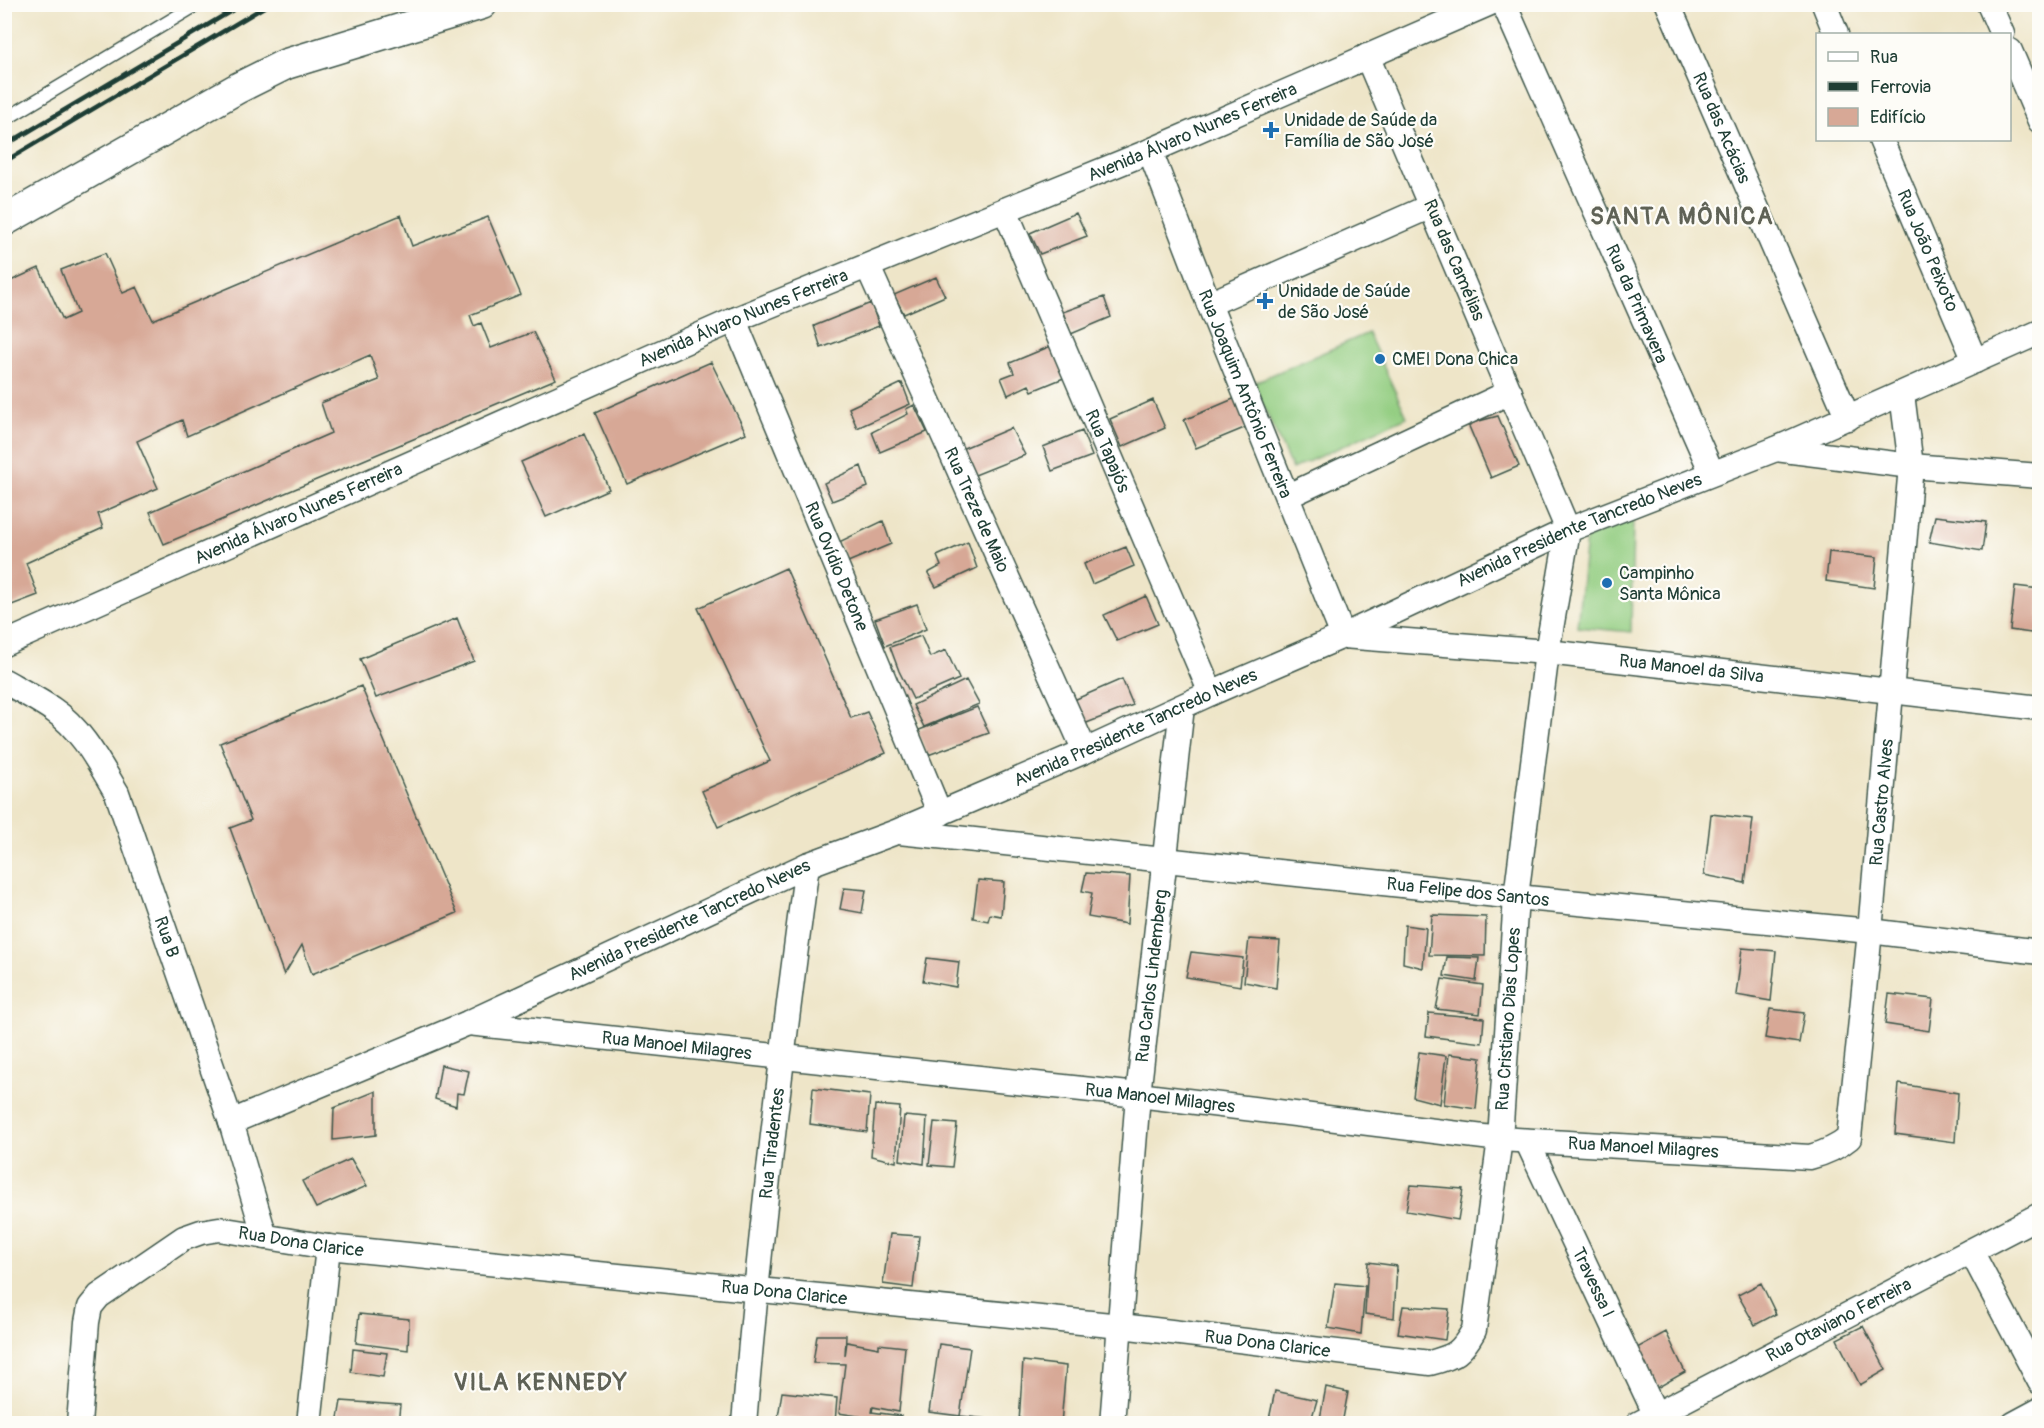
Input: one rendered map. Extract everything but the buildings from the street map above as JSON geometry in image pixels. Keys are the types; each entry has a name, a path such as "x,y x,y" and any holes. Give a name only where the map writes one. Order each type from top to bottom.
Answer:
{"street":[{"path":"4,221 238,88 286,64 482,4"},
{"name":"Avenida Álvaro Nunes Ferreira","path":"4,644 734,320 1150,151 1488,4"},
{"name":"Rua da Primavera","path":"1504,4 1712,473"},
{"name":"Rua das Acácias","path":"1668,4 1848,417"},
{"path":"1824,4 1836,33"},
{"path":"1989,4 2002,33"},
{"path":"2011,53 2040,121"},
{"name":"Rua das Camélias","path":"1367,56 1568,530"},
{"name":"Rua João Peixoto","path":"1881,141 1976,361"},
{"name":"Rua Joaquim Antônio Ferreira","path":"1150,151 1343,636"},
{"path":"1209,304 1431,206"},
{"name":"Rua Tapajós","path":"1005,210 1211,693"},
{"name":"Rua Treze de Maio","path":"868,267 1085,751"},
{"name":"Rua Ovídio Detone","path":"734,320 940,814"},
{"name":"Avenida Presidente Tancredo Neves","path":"231,1122 468,1023 807,865 940,814 1085,751 1343,636 1568,530 1776,449 2040,332"},
{"path":"1288,496 1510,392"},
{"name":"Rua Castro Alves","path":"1849,1138 1870,931 1911,466 1902,394"},
{"path":"1776,449 1911,466 2040,476"},
{"name":"Rua Cristiano Dias Lopes","path":"1474,1330 1500,1139 1516,897 1547,652 1568,530"},
{"name":"Rua Manoel da Silva","path":"1343,636 1547,652 2040,708"},
{"name":"Rua B","path":"4,681 54,710 76,731 97,759 117,793 231,1122 265,1237"},
{"name":"Rua Carlos Lindemberg","path":"1112,1424 1138,1095 1182,707"},
{"name":"Rua Felipe dos Santos","path":"896,832 1516,897 1870,931 2040,952"},
{"name":"Rua Tiradentes","path":"744,1424 754,1289 781,1057 807,865"},
{"name":"Rua Manoel Milagres","path":"468,1023 1138,1095 1500,1139 1810,1157 1837,1148 1849,1138"},
{"name":"Travessa I","path":"1527,1141 1651,1420"},
{"name":"Rua Otaviano Ferreira","path":"1651,1420 2040,1215"},
{"name":"Rua Dona Clarice","path":"79,1424 90,1306 99,1296 184,1238 219,1229 328,1247 1121,1326 1430,1364 1448,1358 1464,1348 1474,1330"},
{"path":"309,1424 328,1247"},
{"path":"1971,1251 2040,1382"},
{"path":"2014,1424 2040,1410"}],"lane":[{"path":"4,120 198,4"}],"green space":[{"path":"1368,333 1407,417 1292,469 1253,383"},
{"name":"Campinho Santa Mônica","path":"1633,518 1631,632 1577,627 1586,538"}],"railway":[{"path":"4,146 243,4"},
{"path":"4,162 269,4"}],"place":[{"name":"Unidade de Saúde da Família de São José","path":"1271,130"},
{"name":"Unidade de Saúde de São José","path":"1265,301"},
{"name":"CMEI Dona Chica","path":"1380,359"},
{"name":"Campinho Santa Mônica","path":"1607,583"}],"district":[{"name":"SANTA MÔNICA","path":"1682,216"},
{"name":"VILA KENNEDY","path":"541,1382"}]}
